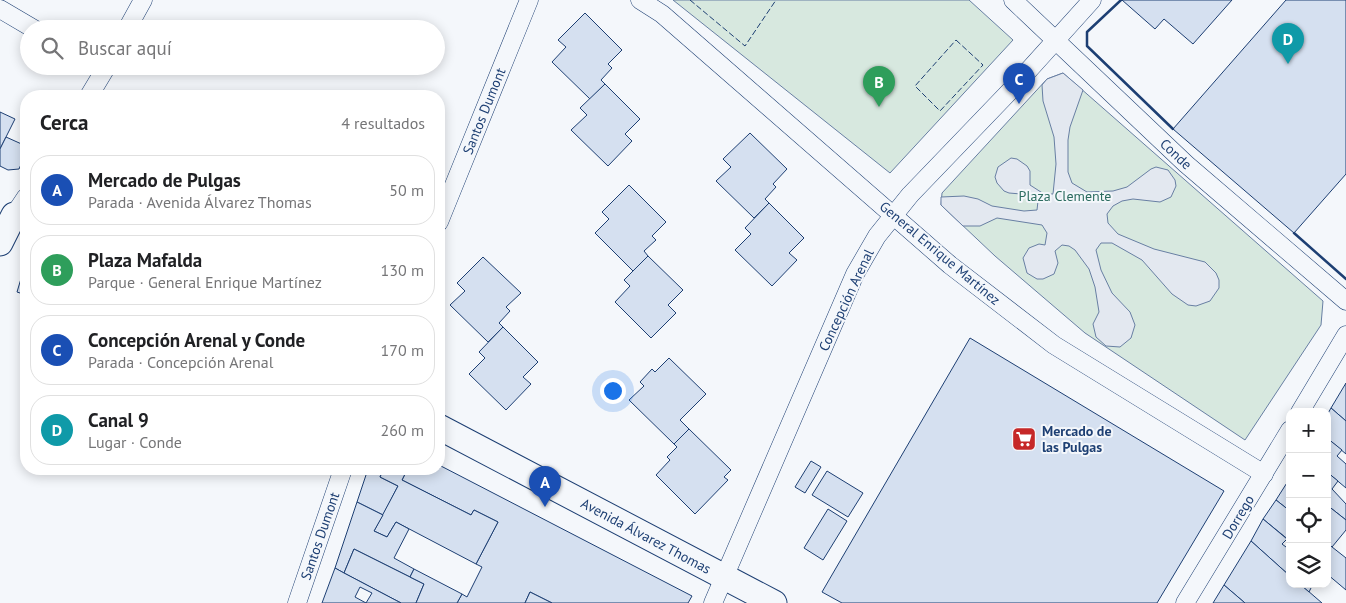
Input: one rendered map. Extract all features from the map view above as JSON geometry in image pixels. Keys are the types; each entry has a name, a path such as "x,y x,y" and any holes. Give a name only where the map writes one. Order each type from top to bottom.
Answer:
{"main road":[{"path":"0,243 17,211"},
{"name":"Avenida Álvarez Thomas","path":"445,430 774,603"}],"street":[{"path":"133,20 143,0"},
{"name":"Santos Dumont","path":"445,207 529,0"},
{"name":"General Enrique Martínez","path":"640,0 662,14 950,265 1054,345 1264,474"},
{"name":"Conde","path":"1013,0 1186,164 1346,301"},
{"name":"Concepción Arenal","path":"713,603 855,274 877,236 910,195 1009,92 1092,0"},
{"path":"0,9 20,21"},
{"path":"92,90 100,75"},
{"path":"1302,408 1346,335"},
{"name":"Dorrego","path":"1185,603 1286,437"},
{"name":"Santos Dumont","path":"297,603 341,475"}],"green space":[{"path":"673,0 969,0 1013,40 890,173"},
{"name":"Plaza Clemente","path":"1063,73 1323,301 1321,325 1245,440 1085,333 995,256 941,205 942,193 1047,79"}],"shaded area":[{"path":"1063,73 1083,90 1070,127 1068,140 1068,172 1072,183 1087,192 1113,191 1127,187 1156,167 1168,170 1175,180 1176,186 1171,197 1160,202 1133,199 1122,201 1113,206 1107,214 1108,223 1118,234 1154,249 1205,262 1216,273 1219,280 1219,288 1210,301 1196,306 1188,305 1172,294 1142,260 1112,243 1101,243 1096,250 1101,270 1112,293 1130,312 1135,325 1131,338 1120,347 1106,346 1096,337 1093,324 1099,312 1095,287 1089,269 1075,250 1069,246 1062,245 1055,251 1058,263 1054,274 1043,279 1037,279 1027,273 1023,258 1029,248 1039,244 1045,245 1047,233 1042,225 997,218 980,226 963,226 941,205 941,197 964,196 978,199 992,206 1024,211 1037,210 1038,201 1033,195 1009,193 1004,191 997,183 995,177 998,167 1011,158 1017,159 1027,166 1030,171 1030,185 1044,194 1053,194 1056,164 1054,137 1043,101 1042,85 1047,79"}],"building":[{"path":"1122,0 1232,0 1193,44 1164,19 1155,29"},
{"path":"1286,0 1346,0 1346,174 1294,233 1173,129"},
{"path":"585,13 622,50 608,64 612,68 601,80 605,84 590,99 552,62 566,47 558,40"},
{"path":"605,84 640,119 625,134 632,141 608,166 571,130 587,115 580,108"},
{"path":"0,112 15,119 0,149"},
{"path":"750,133 787,169 773,184 776,187 765,199 769,203 754,218 716,181 731,167 723,159"},
{"path":"6,137 20,143 19,169 8,170 0,166 0,149"},
{"path":"629,185 666,222 652,236 656,240 644,251 648,256 633,271 595,233 609,219 602,212"},
{"path":"769,203 804,238 789,253 797,260 772,286 735,250 751,234 745,228"},
{"path":"648,256 683,290 668,305 676,313 651,338 615,302 630,286 624,280"},
{"path":"483,257 521,293 506,307 510,311 499,323 503,327 488,342 450,305 465,291 457,283"},
{"path":"20,282 20,293 17,292"},
{"path":"503,327 538,362 523,377 531,384 506,410 469,374 485,358 479,352"},
{"name":"Mercado de las Pulgas","path":"970,338 1224,491 1157,603 842,603 822,592"},
{"path":"669,358 706,394 680,420 689,429 674,444 629,400 644,386 640,382 652,369 655,372"},
{"path":"1346,383 1346,421 1331,408"},
{"path":"1331,408 1346,421 1346,454 1331,441"},
{"path":"689,429 731,470 724,477 728,480 695,514 656,475 670,460 667,457 677,447 674,444"},
{"path":"1331,441 1342,450 1337,456 1346,464 1346,488 1331,475"},
{"path":"811,461 821,467 805,493 795,487"},
{"path":"445,468 692,596 688,603 552,603 530,592 525,603 457,603 462,594 467,597 482,567 476,564 498,522 474,510 471,515 402,480 404,475 445,475"},
{"path":"827,471 863,493 848,517 812,495"},
{"path":"366,475 381,475 380,477 398,486 383,515 357,502"},
{"path":"381,475 404,475 402,480 471,515 474,510 498,522 476,564 396,522 387,537 374,531 398,486 380,477"},
{"path":"1331,475 1338,481 1332,489 1346,504 1346,520 1331,508"},
{"path":"1286,484 1286,508 1276,500"},
{"path":"1276,500 1286,508 1286,538 1263,519"},
{"path":"357,502 383,515 374,531 387,537 396,522 409,529 394,558 414,569 410,577 354,549 344,573 335,568"},
{"path":"1331,508 1346,520 1346,530 1332,547"},
{"path":"828,509 847,521 823,560 804,548"},
{"path":"1263,519 1286,538 1282,544 1286,547 1286,572 1251,541"},
{"path":"1251,541 1286,572 1286,588 1305,588 1322,603 1245,603 1224,585"},
{"path":"1331,546 1346,558 1346,590 1331,577"},
{"path":"354,549 424,584 416,603 401,603 344,573"},
{"path":"335,568 401,603 366,603 322,603","holes":["360,587 372,593 366,603 355,597"]},
{"path":"414,569 462,594 457,603 416,603 424,584 410,577"},
{"path":"1224,585 1245,603 1213,603"},
{"path":"530,592 552,603 525,603"}],"fence":[{"path":"690,0 745,46 776,0"},
{"path":"956,40 983,65 940,111 915,86 956,40"}],"wall":[{"path":"1121,0 1087,32 1087,46 1173,129"},
{"path":"1294,233 1346,279"}],"place":[{"name":"Canal 9","path":"1288,64"},
{"name":"Concepción Arenal y Conde","path":"1019,104"},
{"name":"Plaza Mafalda","path":"879,107"},
{"name":"Mercado de las Pulgas","path":"1024,439"},
{"name":"Mercado de Pulgas","path":"545,507"}]}
